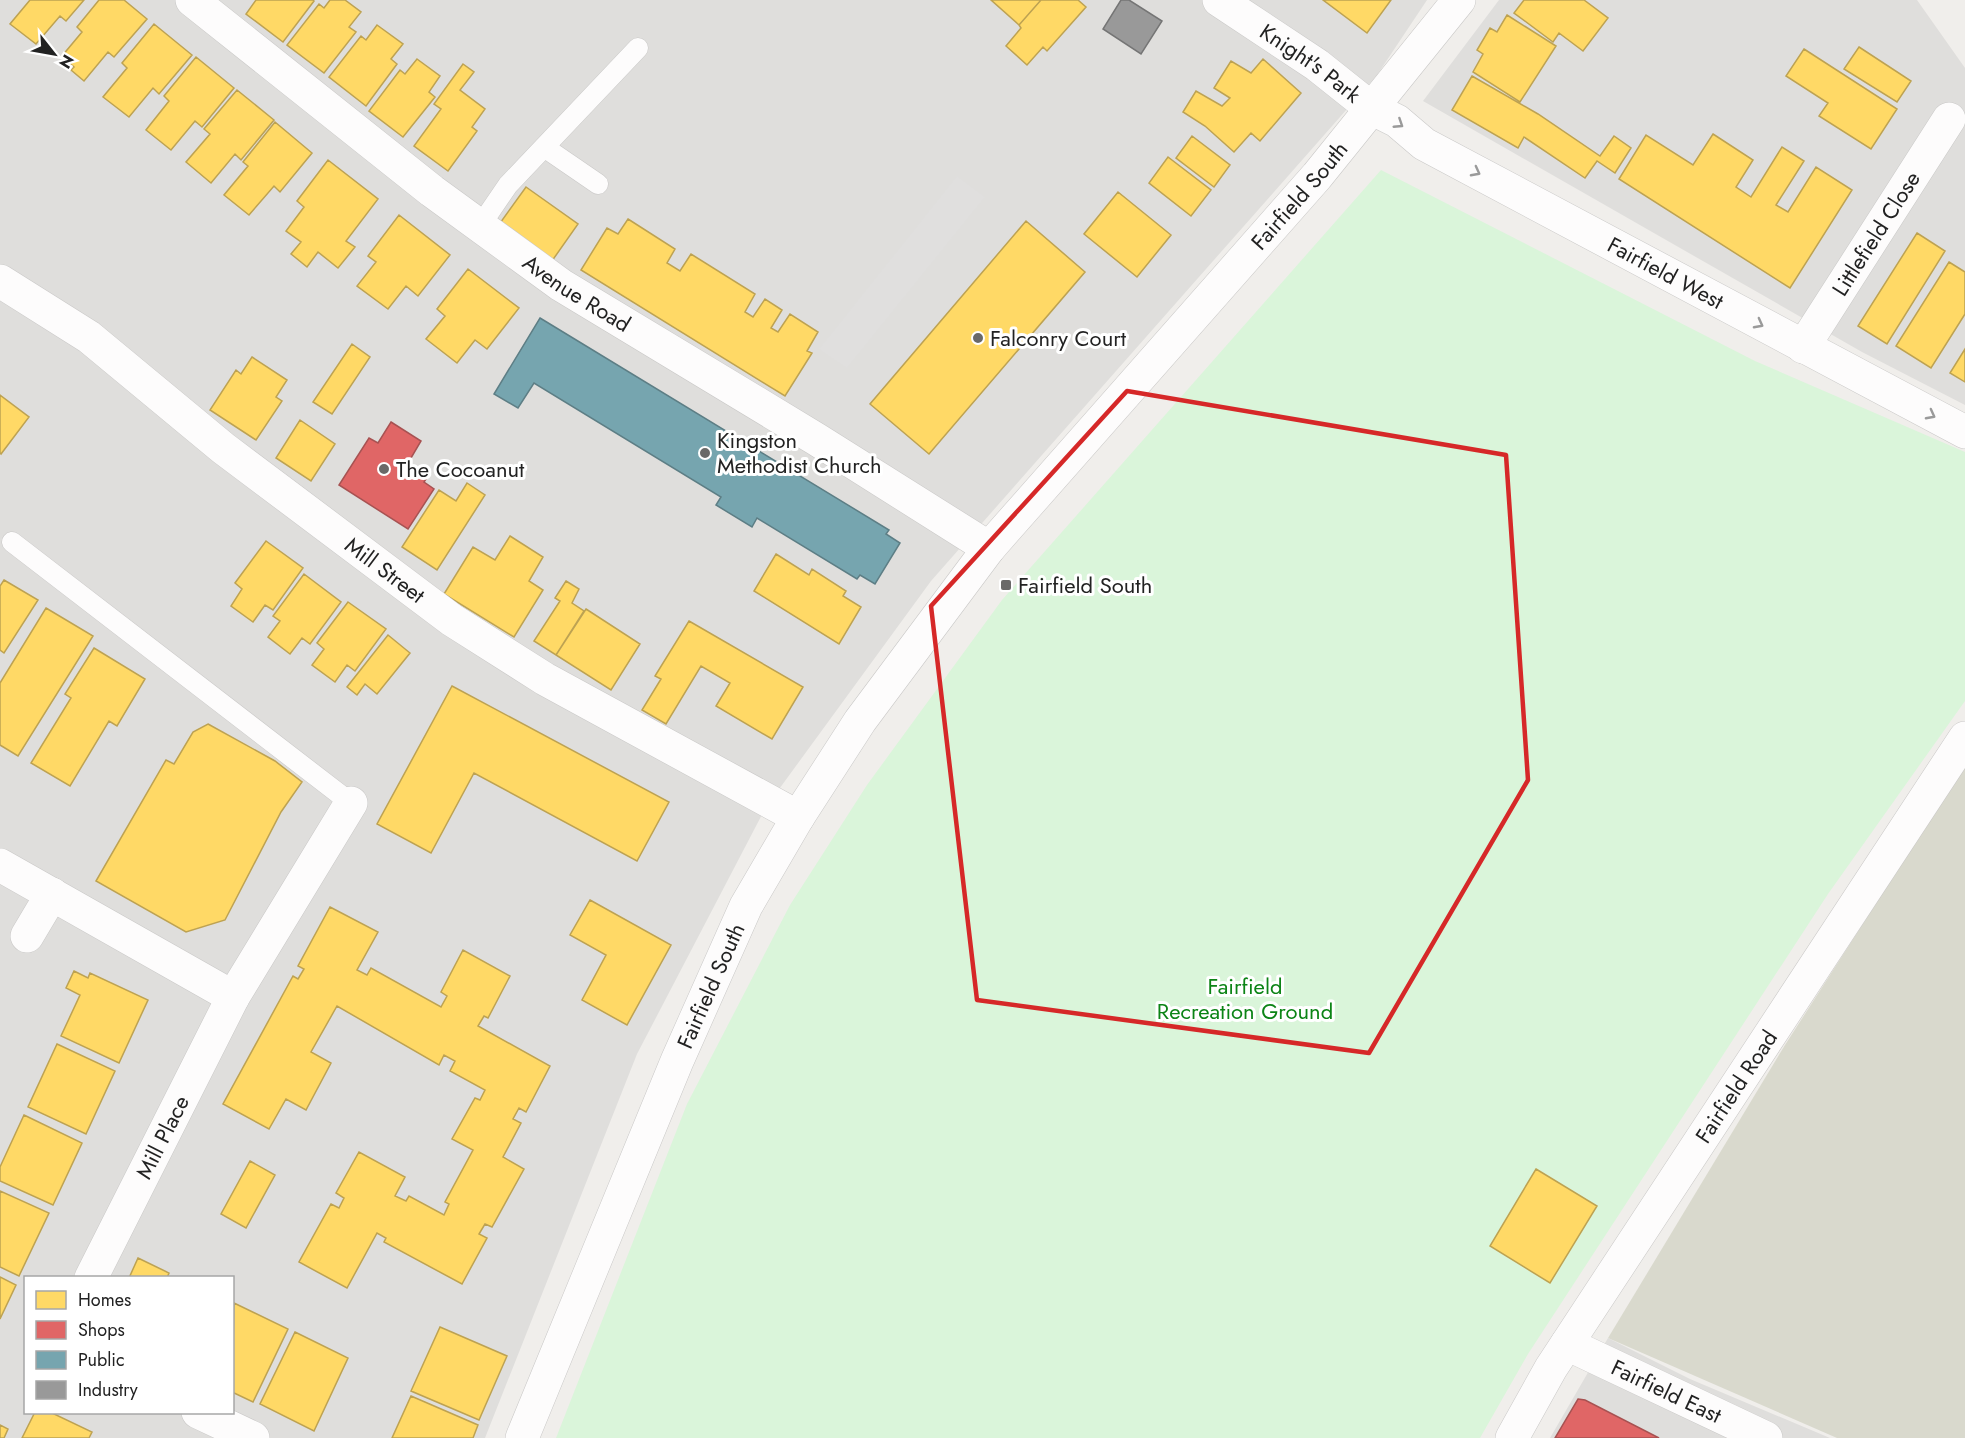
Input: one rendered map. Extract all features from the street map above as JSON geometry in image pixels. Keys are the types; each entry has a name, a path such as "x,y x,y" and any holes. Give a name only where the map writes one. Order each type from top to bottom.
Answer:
{"street":[{"name":"Avenue Road","path":"192,0 432,192 561,285 816,439 989,548"},
{"name":"Knight's Park","path":"1219,0 1317,65 1371,108"},
{"name":"Fairfield South","path":"522,1438 676,1061 746,906 798,817 860,722 989,548 1317,176 1459,0"},
{"name":"Fairfield West","path":"1371,108 1397,121 1424,144 1965,432"},
{"name":"Littlefield Close","path":"1803,347 1949,119"},
{"name":"Mill Street","path":"0,281 89,337 223,448 452,620 544,679 798,817"},
{"name":"Fairfield Road","path":"1512,1438 1567,1344 1965,738"},
{"name":"Mill Place","path":"92,1276 233,997 351,803"},
{"path":"0,865 233,997"},
{"path":"27,936 52,894"},
{"name":"Fairfield East","path":"1567,1344 1766,1438"},
{"path":"200,1414 253,1438"}],"lane":[{"path":"480,226 508,185 638,48"},
{"path":"544,147 598,184"},
{"path":"12,542 351,803"}],"highlighted area":[{"path":"1127,391 1506,455 1528,780 1369,1053 977,1000 931,606"}],"shaded area":[{"path":"0,0 1427,0 1377,75 931,581 766,807 637,1054 485,1438 0,1438"},
{"path":"1499,0 1917,0 1965,68 1965,405 1862,352 1423,101"},
{"path":"957,176 985,197 847,368 819,349"},
{"path":"1965,765 1965,1438 1837,1438 1608,1338 1785,1045"},
{"path":"1608,1338 1690,1379 1830,1438 1550,1438"}],"green space":[{"name":"Fairfield Recreation Ground","path":"1381,170 1755,361 1965,452 1965,701 1828,894 1528,1354 1480,1438 556,1438 687,1104 790,905 867,785 1002,600"}],"building: Homes":[{"path":"30,0 84,0 66,21 60,16 36,44 10,24"},
{"path":"99,0 124,0 147,19 114,57 108,52 84,81 71,70 74,67 62,56 82,32 77,27"},
{"path":"256,0 314,1 283,42 246,14"},
{"path":"330,0 345,0 361,12 349,27 356,32 324,73 287,45 319,4 324,8"},
{"path":"991,0 1041,0 1019,25"},
{"path":"1041,0 1078,0 1086,7 1047,51 1043,47 1027,65 1006,46 1021,28 1019,25"},
{"path":"1323,0 1391,0 1367,33"},
{"path":"1524,0 1584,0 1608,18 1583,51 1559,33 1553,42 1514,13"},
{"path":"1507,15 1556,46 1520,102 1473,72 1483,54 1477,50 1490,28 1497,32"},
{"path":"154,24 192,55 159,94 153,88 129,117 103,97 127,68 122,63"},
{"path":"377,25 403,44 391,59 397,64 366,106 329,77 361,36 366,40"},
{"path":"1859,47 1911,81 1897,102 1844,69"},
{"path":"1804,49 1897,109 1871,149 1819,116 1828,103 1786,76"},
{"path":"196,57 234,88 202,127 195,121 171,150 146,130 169,101 164,96"},
{"path":"417,59 440,76 429,92 435,97 403,137 369,111 400,70 405,74"},
{"path":"1263,59 1301,93 1260,141 1251,133 1234,152 1205,126 1183,112 1196,91 1222,106 1230,98 1214,88 1231,61 1251,73"},
{"path":"463,64 474,72 460,90 485,109 472,127 477,131 448,171 414,146 441,109 434,104"},
{"path":"1472,76 1538,114 1600,156 1614,136 1631,148 1615,173 1597,161 1585,178 1524,137 1518,148 1452,110"},
{"path":"237,90 274,120 241,160 235,154 211,183 186,162 210,134 204,129"},
{"path":"275,122 312,153 280,192 274,186 249,215 224,195 248,166 243,162"},
{"path":"1713,134 1753,160 1736,187 1751,197 1782,147 1804,161 1776,205 1788,212 1816,167 1852,190 1790,288 1619,179 1646,135 1693,165"},
{"path":"1192,136 1230,165 1214,187 1176,158"},
{"path":"1168,157 1211,190 1191,216 1149,183"},
{"path":"328,160 378,199 346,241 355,247 338,268 318,252 307,267 291,254 301,242 286,231 304,207 297,201"},
{"path":"526,187 578,224 547,268 495,230"},
{"path":"1118,192 1171,235 1137,277 1084,234"},
{"path":"399,215 450,255 418,296 406,286 388,309 357,286 376,262 368,256"},
{"path":"628,219 675,249 667,263 680,271 691,254 755,294 745,312 753,317 765,299 782,310 771,328 778,332 790,314 818,332 807,351 812,353 785,396 581,270 607,228 618,234"},
{"name":"Falconry Court","path":"1026,221 1085,272 929,454 870,404"},
{"path":"1917,233 1945,251 1887,344 1858,326"},
{"path":"1949,262 1965,272 1965,314 1931,368 1896,346"},
{"path":"468,269 519,308 487,349 475,340 457,363 426,339 445,316 437,309"},
{"path":"352,344 370,357 332,414 313,402"},
{"path":"1965,349 1965,382 1950,373"},
{"path":"252,357 287,380 276,397 282,401 256,440 210,410 236,370 241,374"},
{"path":"0,395 29,417 1,454 0,453"},
{"path":"300,420 335,444 311,481 276,458"},
{"path":"467,483 485,495 437,570 402,547 439,490 456,501"},
{"path":"510,536 543,557 529,581 543,590 514,637 444,594 473,547 495,560"},
{"path":"266,541 303,568 273,610 265,605 253,622 231,606 242,589 235,583"},
{"path":"776,554 809,575 812,569 846,591 843,596 861,607 839,644 754,591"},
{"path":"304,574 341,602 310,644 302,638 290,654 268,637 280,621 273,616"},
{"path":"4,580 38,600 4,653 0,650 0,586"},
{"path":"566,581 579,589 572,603 584,611 556,655 534,641 560,601 555,598"},
{"path":"348,602 386,629 355,671 347,665 335,682 312,665 324,649 317,643"},
{"path":"46,608 93,636 18,756 0,745 0,683"},
{"path":"586,609 640,644 611,690 556,655"},
{"path":"689,621 803,687 772,739 716,706 730,683 701,666 666,724 642,710 661,679 655,676"},
{"path":"388,635 410,653 377,694 365,684 357,695 347,687"},
{"path":"94,648 145,679 117,726 109,721 70,786 31,763 71,698 65,694"},
{"path":"452,686 669,802 637,861 474,773 431,853 377,824"},
{"path":"208,724 275,761 302,782 281,812 225,920 186,932 96,881 166,760 174,764 193,732"},
{"path":"590,900 671,945 627,1025 582,1000 606,955 570,935"},
{"path":"330,907 378,932 357,970 367,975 371,968 441,1007 447,996 441,992 463,950 510,976 488,1018 484,1016 478,1026 550,1066 526,1112 519,1108 513,1119 521,1123 503,1157 524,1169 492,1227 485,1224 479,1234 487,1238 462,1284 384,1242 386,1238 377,1233 347,1288 299,1262 331,1204 339,1208 344,1198 336,1193 359,1152 405,1177 395,1196 406,1201 409,1196 444,1215 449,1204 445,1202 473,1150 452,1139 475,1098 480,1100 485,1090 450,1071 455,1061 444,1055 439,1065 337,1006 311,1052 331,1063 306,1110 286,1099 269,1129 223,1104 293,976 298,979 304,969 298,966"},
{"path":"74,971 88,978 90,973 148,1000 119,1063 61,1036 80,995 66,988"},
{"path":"57,1044 115,1071 86,1134 28,1107"},
{"path":"24,1115 82,1143 53,1205 0,1181 0,1167"},
{"path":"250,1161 275,1175 246,1228 221,1214"},
{"path":"1536,1169 1597,1206 1550,1283 1490,1246"},
{"path":"0,1191 49,1213 19,1276 0,1267"},
{"path":"138,1258 169,1273 168,1276 130,1276"},
{"path":"0,1277 16,1285 0,1319"},
{"path":"234,1303 288,1329 253,1402 234,1393"},
{"path":"440,1327 507,1356 479,1420 411,1391"},
{"path":"295,1332 348,1358 314,1431 260,1404"},
{"path":"411,1396 478,1425 473,1438 392,1438"},
{"path":"34,1414 54,1414 92,1432 89,1438 22,1438"},
{"path":"0,1425 8,1429 4,1438 0,1438"}],"building: Shops":[{"name":"The Cocoanut","path":"391,422 421,441 408,463 428,476 424,482 434,489 408,529 339,485 369,438 378,443"},
{"path":"1578,1399 1585,1400 1659,1438 1555,1438"}],"building: Public":[{"name":"Kingston Methodist Church","path":"540,318 889,530 886,534 900,543 875,584 860,575 857,579 757,518 752,527 716,505 721,497 534,383 518,408 494,394"}],"building: Industry":[{"path":"1121,0 1129,0 1162,21 1141,54 1103,29"}],"place":[{"name":"Falconry Court","path":"978,338"},
{"name":"Kingston Methodist Church","path":"705,453"},
{"name":"The Cocoanut","path":"384,469"},
{"name":"Fairfield South","path":"1006,585"}]}
